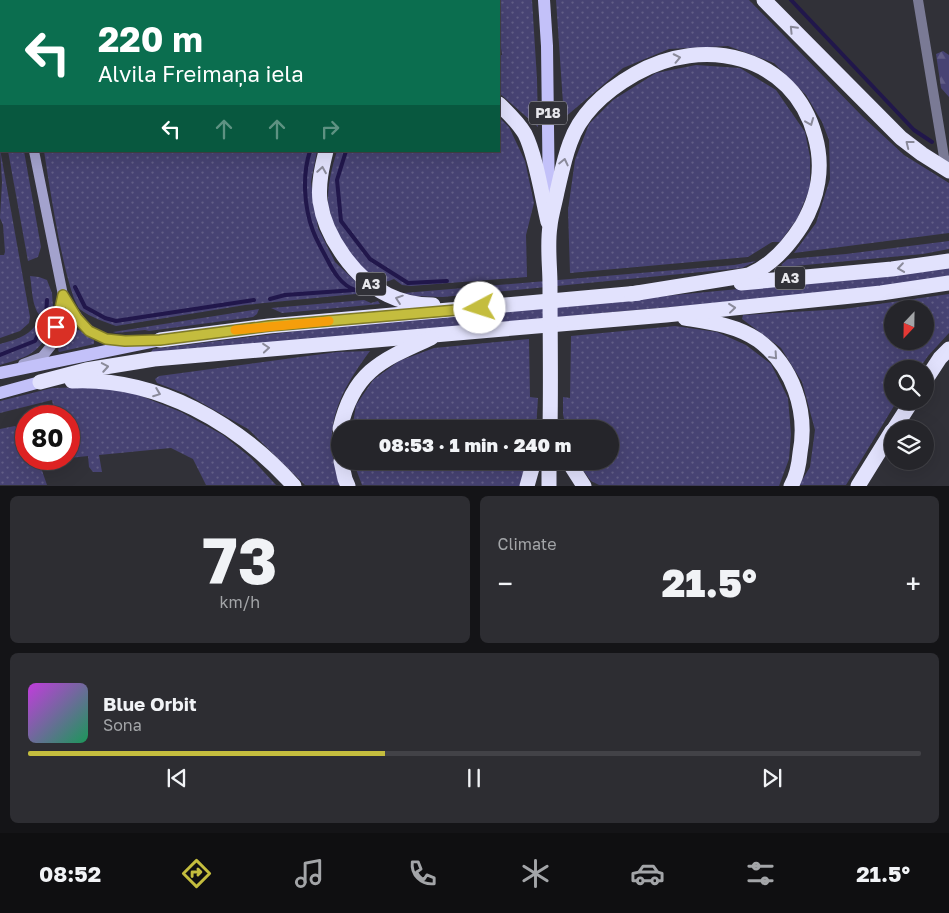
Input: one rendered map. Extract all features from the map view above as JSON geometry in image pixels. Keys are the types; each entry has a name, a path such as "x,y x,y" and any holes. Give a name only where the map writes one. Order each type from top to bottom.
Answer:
{"highway":[{"path":"764,0 880,118 922,154 948,170"},
{"path":"550,420 550,234 565,157 575,130 592,106 606,93 622,81 662,61 676,57 713,54 748,61 765,69 794,93 805,109 815,135 820,163 818,182 813,202 797,233 777,258 764,268 748,275 631,294"},
{"path":"500,105 524,134 531,152 550,234"},
{"name":"A3","path":"326,152 320,184 320,200 324,220 338,247 353,267 371,284 388,295 407,302 428,304 517,304"},
{"name":"A3","path":"160,340 269,326 631,294 892,269 949,261"},
{"name":"A3","path":"40,382 86,370 154,359 666,315 881,293 949,283"},
{"path":"666,315 730,326 757,340 776,356 797,394 802,414 802,442 795,478 791,486"},
{"path":"342,420 351,396 364,376 392,355 440,334"},
{"path":"934,367 949,348"},
{"path":"40,382 110,381 146,389 196,408 244,440 276,466 294,486"},
{"path":"858,486 884,444"},
{"path":"342,470 344,479 348,486"},
{"path":"527,486 531,470"},
{"path":"549,470 549,486"},
{"path":"574,470 584,486"}],"main road":[{"name":"P18","path":"544,0 547,46 550,234"},
{"path":"2,372 160,340"},
{"path":"0,393 40,382"}],"street":[{"path":"918,0 948,170"},
{"path":"34,152 63,295 77,318 89,331 106,339 125,341 160,340"},
{"path":"2,372 42,356 52,346 63,295"}],"green space":[{"path":"500,0 532,0 538,127 500,94 500,55 502,55"},
{"path":"556,0 749,0 863,117 904,155 949,183 949,233 794,253 816,223 830,179 829,140 822,122 806,95 774,63 728,46 669,49 623,68 564,118"},
{"path":"943,51 949,55 949,97 941,88 936,54"},
{"path":"696,65 740,68 776,90 805,132 810,157 810,188 797,219 780,242 772,242 748,257 570,273 568,210 575,160 589,124 613,100 656,73"},
{"path":"500,118 509,127 525,161 534,203 526,235 527,277 411,286 402,285 394,279 383,282 374,279 364,272 346,249 333,222 328,200 332,169 337,152 500,152"},
{"path":"0,152 30,317 29,323 20,331 0,338 0,255 4,255 5,252 3,225 0,218 2,182"},
{"path":"8,152 24,152 41,247 38,257 28,261"},
{"path":"44,152 317,152 311,182 318,228 335,262 369,294 245,305 116,326 89,315 81,310 75,301 69,284 58,236"},
{"path":"949,241 949,249 923,254 784,267 781,265 788,259"},
{"path":"756,261 742,268 443,297 415,296 404,293 734,265"},
{"path":"949,266 949,277 907,283 739,301 498,323 152,354 151,352 153,349 313,329 749,288"},
{"path":"30,276 47,280 52,293 54,322 41,317 37,311 34,305"},
{"path":"949,294 949,333 934,349 934,300 907,300"},
{"path":"364,300 371,303 378,301 380,304 282,313 271,308"},
{"path":"884,303 884,350 933,350 925,360 884,360 884,410 892,410 846,485 799,485 810,467 815,430 802,382 781,348 742,319 743,315 844,309"},
{"path":"259,309 253,317 149,331 113,332"},
{"path":"36,325 51,329 36,350 17,360 0,365 0,344 24,335"},
{"path":"675,326 717,332 746,345 771,364 788,398 791,434 789,459 779,486 599,485 591,481 583,470 619,470 619,420 564,420 563,397 570,398 571,336"},
{"path":"79,330 94,340 94,344 59,352 63,334"},
{"path":"529,339 530,397 538,398 537,420 354,420 356,405 373,380 399,361 434,348"},
{"path":"370,351 347,386 334,420 331,420 331,470 337,470 342,485 305,485 248,429 186,394 157,383 155,379 159,376 337,352"},
{"path":"91,387 131,392 181,412 223,435 250,457 276,485 206,485 193,459 171,448 99,455 102,472 93,472 89,467 88,456 80,457 80,405 53,405 52,400 32,405 15,405 15,409 0,413 0,401 52,388"},
{"path":"15,426 15,470 42,470 47,485 0,485 0,429"},
{"path":"356,470 527,470 522,486 362,485"}],"waterway":[{"path":"791,0 914,130 932,142"},
{"path":"270,299 285,295 355,290 346,285 335,273 318,242 310,222 305,191 307,160 310,152"},
{"path":"346,152 337,180 341,221 370,259 408,283 447,281"},
{"path":"75,287 85,307 105,318 116,321 254,300"},
{"path":"46,316 47,300"},
{"path":"0,355 35,341 42,326"}],"slow traffic":[{"path":"235,330 329,321"}],"route":[{"path":"56,327 63,295 77,318 89,331 106,339 125,341 160,340 269,326 480,308"}]}
